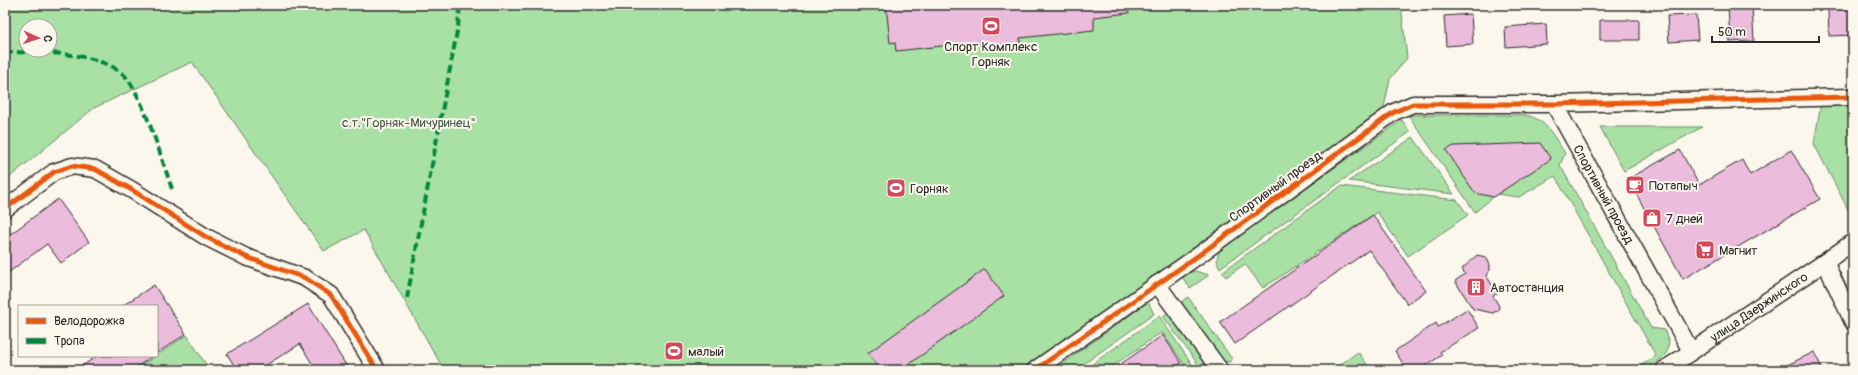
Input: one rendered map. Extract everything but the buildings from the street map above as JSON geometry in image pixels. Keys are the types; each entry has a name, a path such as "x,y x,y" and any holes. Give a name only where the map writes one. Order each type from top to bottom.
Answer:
{"street":[{"path":"1554,104 1853,97"},
{"name":"Спортивный проезд","path":"1035,370 1157,284 1394,112 1413,104 1554,104 1691,350"},
{"path":"5,209 54,172 72,166 95,169 132,190 206,237 246,257 305,278 332,295 377,370"},
{"name":"улица Дзержинского","path":"1664,370 1691,350 1853,242"},
{"path":"1825,262 1853,322"},
{"path":"1157,284 1220,370"}],"green space":[{"name":"Горняк","path":"5,5 1401,5 1407,58 1390,79 1383,112 1037,361 1027,370 444,370 364,230 324,251 192,62 94,108 5,181"},
{"path":"1821,103 1853,103 1853,219 1814,144"},
{"path":"1524,115 1532,117 1543,124 1553,134 1565,153 1560,165 1651,328 1664,330 1669,341 1667,352 1661,359 1645,370 1634,370 1656,356 1555,176 1519,197 1497,194 1475,212 1409,116"},
{"path":"1402,120 1410,132 1220,268 1217,257 1223,246"},
{"path":"1600,127 1702,127 1624,171"},
{"path":"1413,137 1454,194 1349,181"},
{"path":"1341,186 1457,200 1468,215 1408,256 1377,212 1263,288 1245,264 1226,277 1222,272"},
{"path":"1195,271 1209,275 1190,288 1182,277"},
{"path":"1188,297 1232,359 1230,362 1224,361 1219,357 1180,303"},
{"path":"1148,302 1154,314 1075,370 1054,370"},
{"path":"1172,310 1212,370 1202,370 1163,316"},
{"path":"1159,316 1196,370 1188,370 1162,332 1107,370 1084,370"},
{"path":"187,335 207,366 201,370 135,370 154,357 158,357 158,355"},
{"path":"1358,352 1371,370 1333,370"}],"marked path":[{"path":"407,298 458,26 460,5"},
{"path":"5,52 67,54 97,61 111,66 123,74 130,82 144,110 172,189"}],"cycle path":[{"path":"1035,370 1199,255 1394,112 1413,104 1554,104 1853,97"},
{"path":"5,209 54,172 72,166 95,169 132,190 206,237 246,257 305,278 331,295 377,370"}],"place":[{"name":"Спорт Комплекс Горняк","path":"991,26"},
{"name":"Потапыч","path":"1635,185"},
{"name":"Горняк","path":"896,188"},
{"name":"7 дней","path":"1652,218"},
{"name":"Магнит","path":"1705,250"},
{"name":"Автостанция","path":"1476,287"},
{"name":"малый","path":"674,351"}],"park label":[{"name":"с.т.\"Горняк-Мичуринец\"","path":"409,122"}]}
